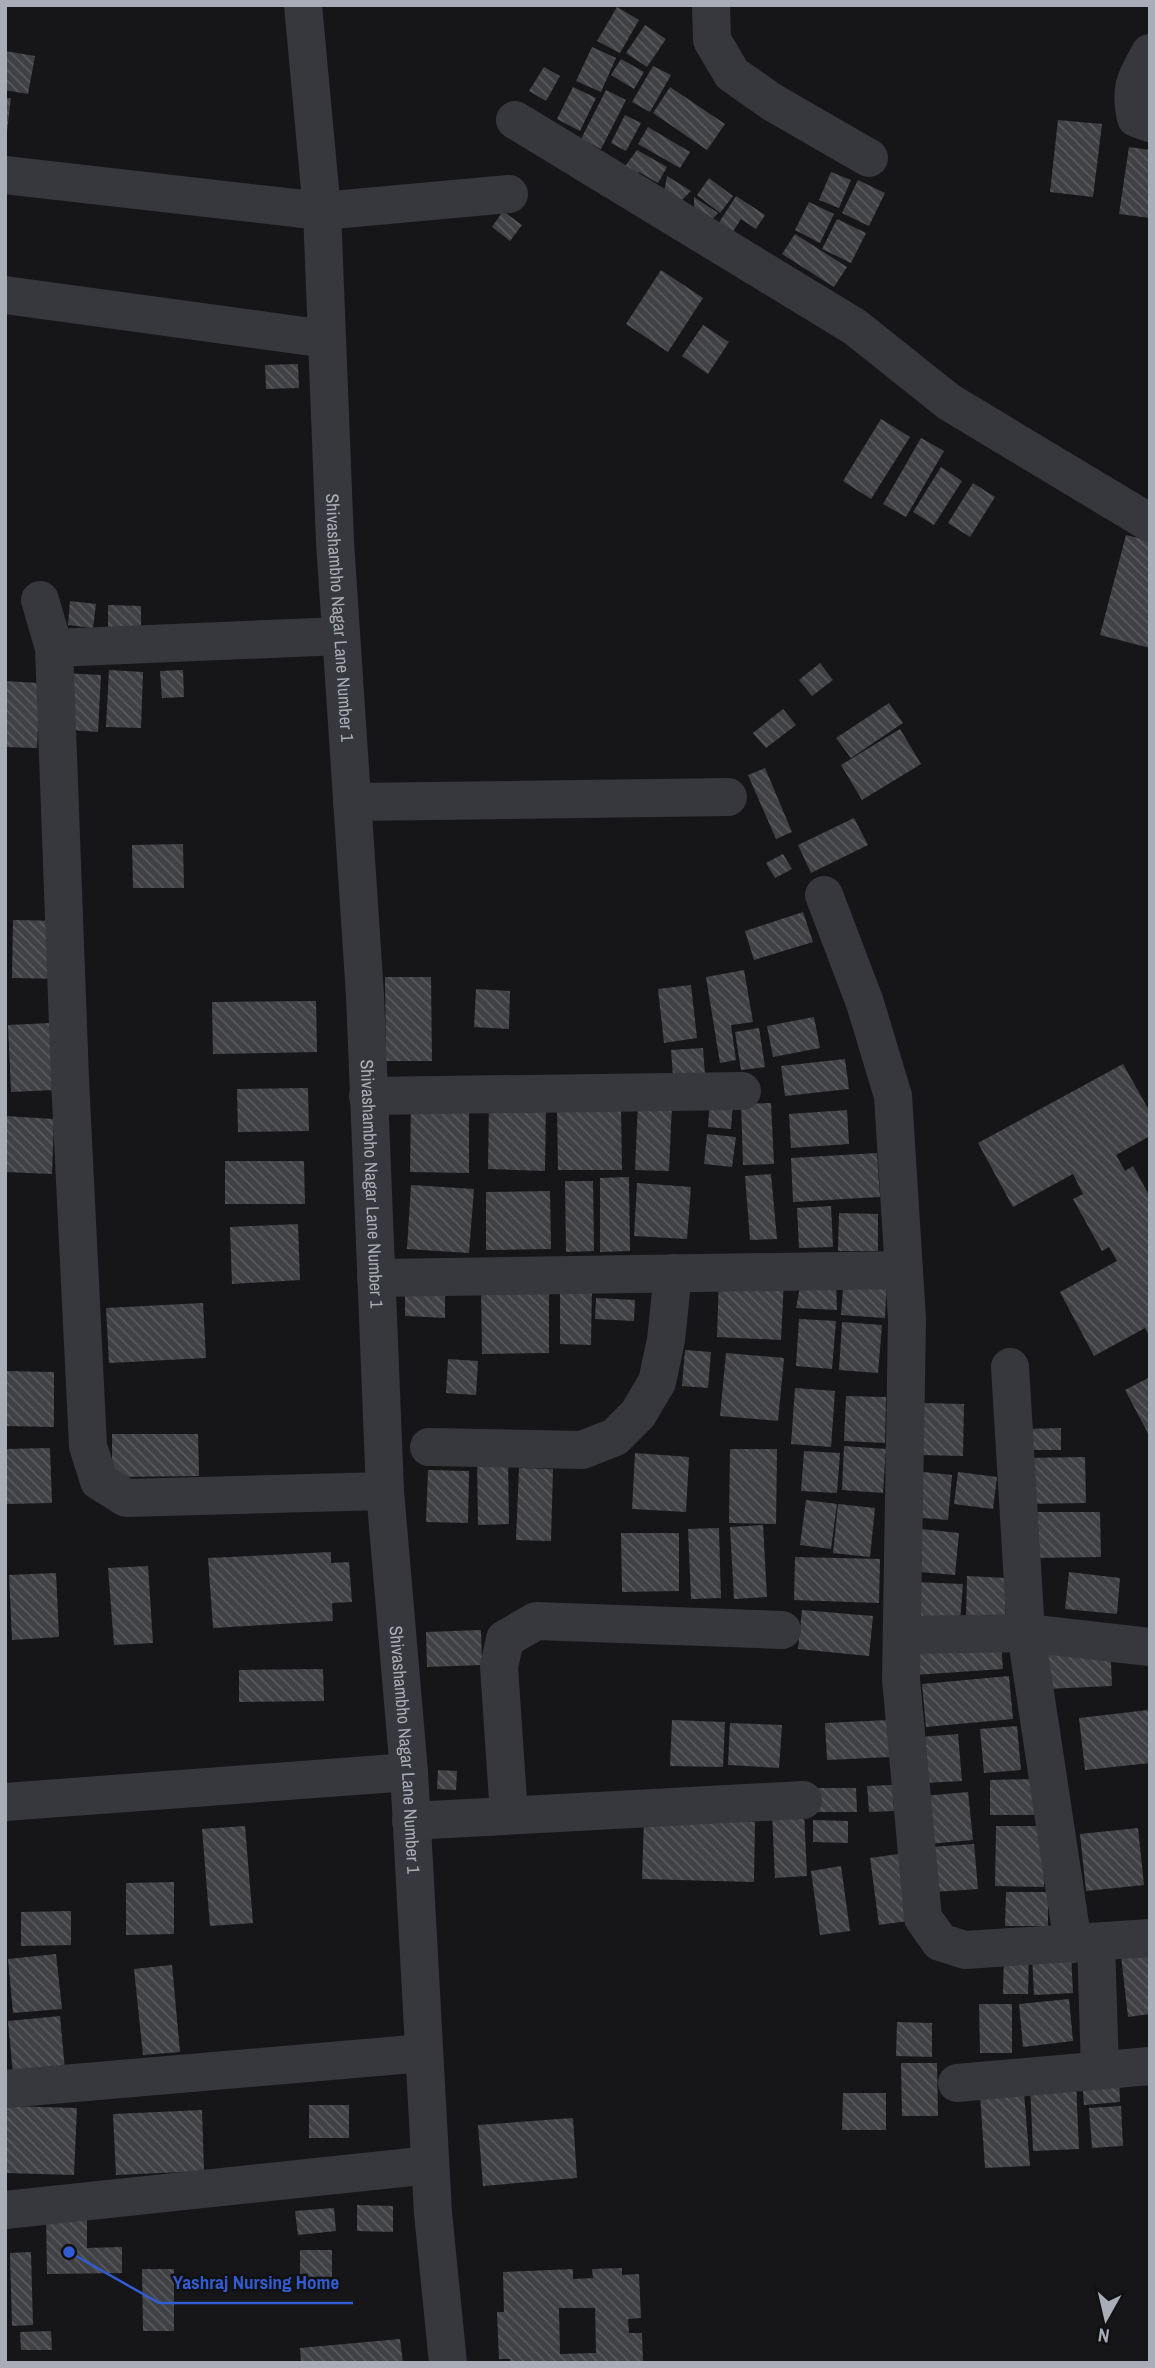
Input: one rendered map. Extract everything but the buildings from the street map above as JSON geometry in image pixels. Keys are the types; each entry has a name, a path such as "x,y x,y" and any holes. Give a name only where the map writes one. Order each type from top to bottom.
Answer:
{"street":[{"name":"Shivashambho Nagar Lane Number 1","path":"303,5 323,211 326,339 369,1096 385,1491 409,1773 433,2213 448,2363"},
{"path":"711,5 712,40 732,74 772,103 869,158"},
{"path":"1150,53 1134,81 1132,99 1136,118 1150,123"},
{"path":"515,120 844,320 949,402 1150,523"},
{"path":"5,175 323,211 509,194"},
{"path":"5,295 326,339"},
{"path":"40,600 54,648 70,1079 88,1446 99,1481 126,1498 385,1491"},
{"path":"54,648 341,636"},
{"path":"352,802 728,797"},
{"path":"824,895 865,1003 893,1096 906,1319 901,1679 923,1918 940,1942 965,1950 1150,1938"},
{"path":"369,1096 742,1091"},
{"path":"376,1278 904,1270"},
{"path":"429,1447 582,1450 615,1437 638,1414 657,1382 666,1340 673,1273"},
{"path":"1010,1367 1026,1633 1084,1943 1100,2070"},
{"path":"509,1815 499,1667 505,1639 536,1621 782,1630"},
{"path":"902,1634 1026,1633 1150,1647"},
{"path":"5,1802 409,1773"},
{"path":"411,1821 803,1800"},
{"path":"5,2089 424,2053"},
{"path":"957,2082 1150,2066"},
{"path":"5,2210 430,2165"}],"place":[{"name":"Yashraj Nursing Home","path":"69,2252"}]}
